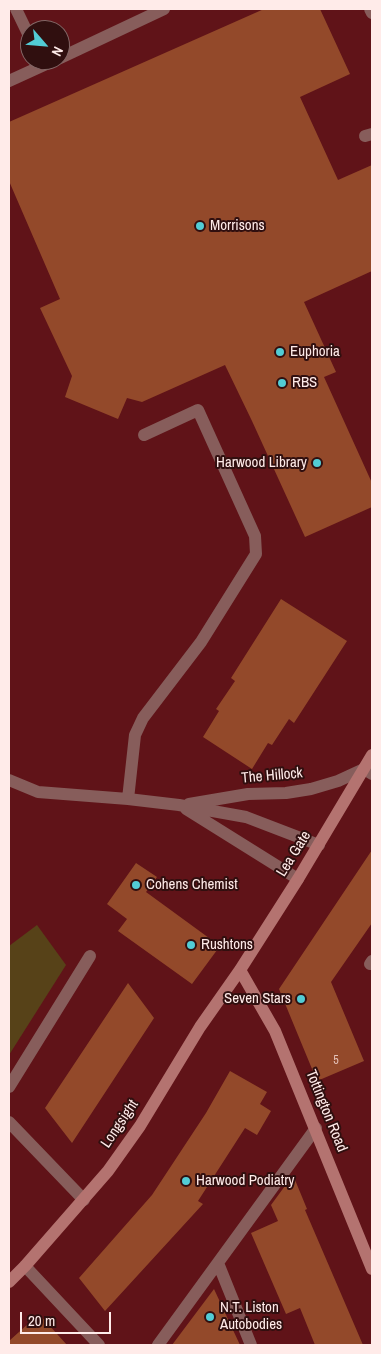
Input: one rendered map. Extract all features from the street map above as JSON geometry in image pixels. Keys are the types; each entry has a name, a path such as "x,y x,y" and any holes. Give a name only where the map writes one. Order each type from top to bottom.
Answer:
{"main road":[{"name":"Lea Gate","path":"240,970 368,771 372,755"},
{"name":"Tottington Road","path":"240,970 275,1031 372,1268"},
{"name":"Longsight","path":"9,1282 108,1171 140,1126 200,1027 240,970"}],"street":[{"path":"70,53 164,9"},
{"path":"370,9 372,13"},
{"path":"9,81 29,70"},
{"path":"128,799 135,735 143,718 201,642 256,554 255,536 198,410 144,436"},
{"name":"The Hillock","path":"179,805 248,794 311,790 368,771"},
{"name":"The Hillock","path":"9,780 38,792 179,805 246,817 319,845"},
{"name":"The Hillock","path":"179,805 298,879"},
{"path":"9,1087 90,956"},
{"path":"9,1122 84,1200"},
{"path":"158,1345 316,1128"},
{"path":"218,1263 251,1345"},
{"path":"25,1266 99,1345"}],"shaded area":[{"path":"37,925 66,965 9,1055 9,946"}],"building":[{"name":"Morrisons","path":"264,9 320,9 350,74 300,97 338,180 372,165 372,271 304,302 336,372 324,377 372,483 372,507 305,537 225,365 142,402 127,398 118,419 65,397 72,376 40,308 60,299 9,181 9,122"},
{"path":"281,599 347,641 294,723 289,719 272,745 268,743 252,769 203,737 219,711 216,709 235,681 231,678"},
{"path":"372,850 372,923 331,982 364,1061 317,1081 279,989"},
{"path":"136,863 157,877 146,892 220,946 192,984 118,931 127,919 107,904"},
{"path":"128,983 154,1018 72,1143 45,1108"},
{"path":"230,1071 267,1092 260,1104 271,1111 257,1135 245,1128 198,1201 203,1204 105,1311 79,1278 152,1195 206,1113"},
{"path":"293,1175 307,1209 305,1210 363,1345 315,1345 300,1308 286,1314 251,1233 278,1221 271,1205"},
{"name":"N.T. Liston Autobodies","path":"214,1289 240,1345 172,1345"},
{"path":"39,1314 67,1345 9,1345 9,1341"}],"place":[{"name":"Morrisons","path":"200,226"},
{"name":"Euphoria","path":"280,352"},
{"name":"RBS","path":"282,383"},
{"name":"Harwood Library","path":"317,463"},
{"name":"Cohens Chemist","path":"136,885"},
{"name":"Rushtons","path":"191,945"},
{"name":"Seven Stars","path":"301,999"},
{"name":"Harwood Podiatry","path":"186,1181"},
{"name":"N.T. Liston Autobodies","path":"210,1317"}]}
